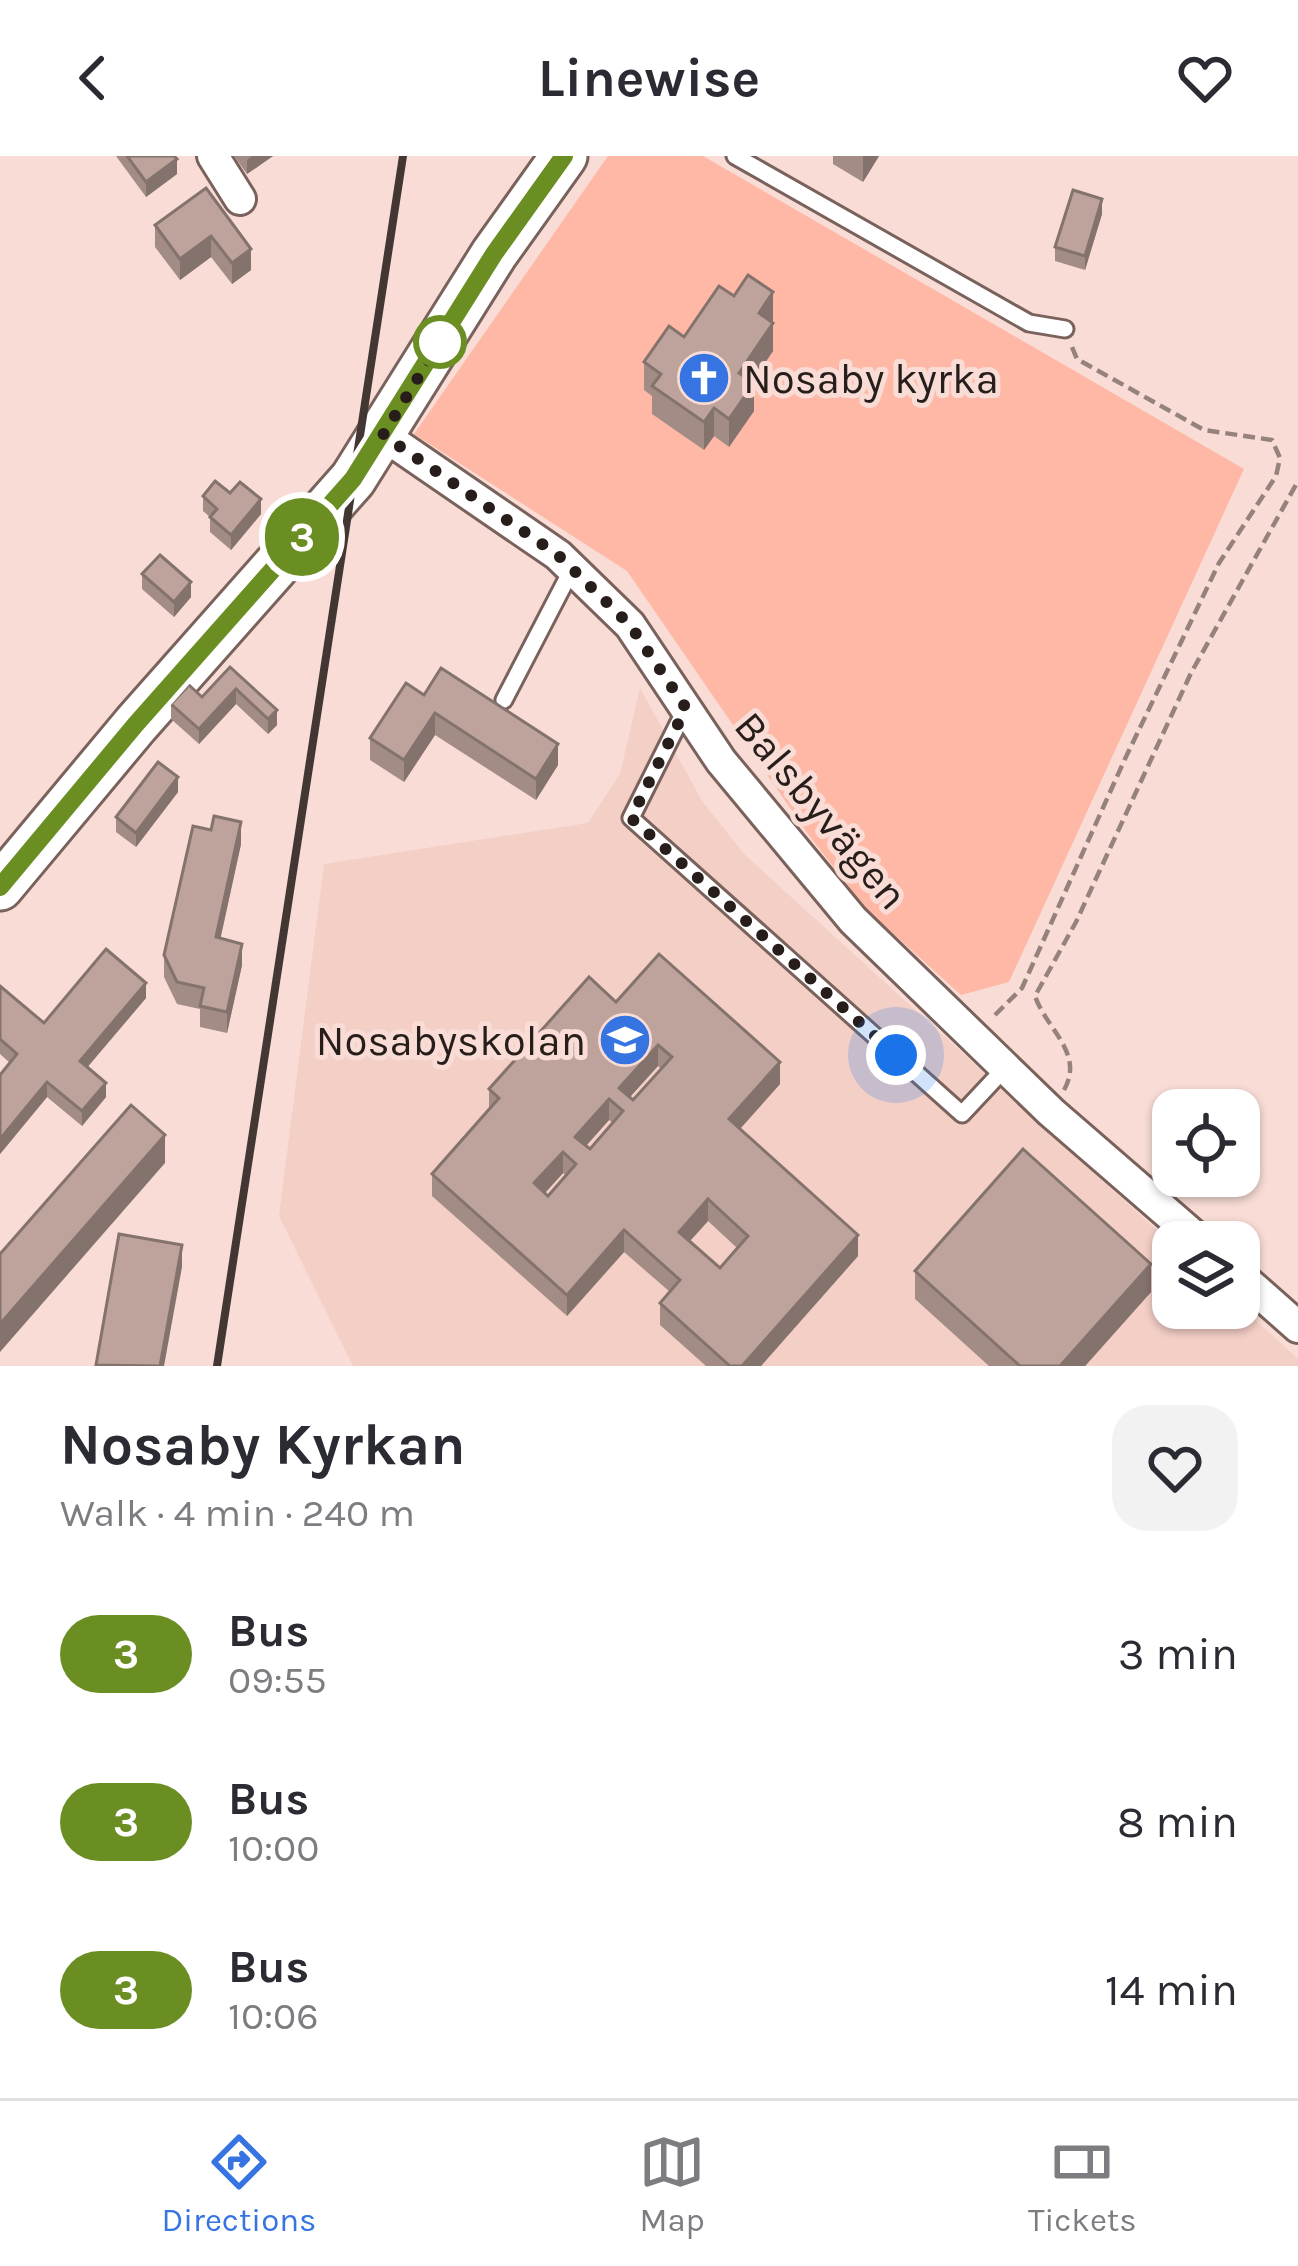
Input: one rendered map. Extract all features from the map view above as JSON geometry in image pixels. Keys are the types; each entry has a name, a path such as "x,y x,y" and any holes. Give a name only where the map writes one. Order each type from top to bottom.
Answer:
{"main road":[{"path":"0,887 136,724 353,479 494,254 564,156"}],"street":[{"path":"213,156 240,199"},
{"name":"Balsbyvägen","path":"383,435 572,569 630,625 721,760 853,920 1052,1112 1177,1221"},
{"path":"1260,1294 1298,1327"}],"lane":[{"path":"735,156 1029,323 1064,329"},
{"path":"505,700 572,569"},
{"path":"686,708 631,818 962,1114 1006,1067"}],"path":[{"path":"974,1036 1022,988 1219,563 1276,476 1280,458 1272,440 1204,430 1077,359 1064,329"},
{"path":"1052,1112 1071,1078 1071,1060 1035,996 1076,922 1191,674 1298,481"}],"shaded area":[{"path":"608,156 703,156 1244,469 1009,982 961,995 866,909 808,834 627,571 414,434"},
{"name":"Nosabyskolan","path":"640,688 702,801 745,855 1152,1226 1152,1329 1260,1329 1260,1324 1298,1359 1298,1366 353,1366 279,1216 324,864 588,823 620,774"}],"building":[{"path":"127,156 174,156 177,159 146,182"},
{"path":"206,188 251,249 232,263 211,236 180,259 155,225"},
{"path":"1073,190 1102,199 1085,256 1055,247"},
{"name":"Nosaby kyrka","path":"748,275 773,292 759,313 773,323 739,373 754,383 729,419 714,408 704,422 652,386 661,374 644,362 669,326 684,337 719,286 734,296"},
{"path":"215,481 230,493 240,482 261,499 231,535 210,517 217,509 203,496"},
{"path":"160,555 191,582 174,602 142,574"},
{"path":"230,667 277,710 268,719 236,689 199,729 171,704 189,685 202,697"},
{"path":"441,668 558,744 536,779 435,713 404,760 370,738 406,683 424,695"},
{"path":"158,762 178,777 136,833 116,817"},
{"path":"214,816 241,822 216,937 242,944 227,1012 200,1006 204,988 177,982 164,955 193,826 211,830"},
{"path":"106,949 146,983 80,1061 106,1083 82,1111 47,1082 0,1139 0,1075 17,1054 0,1039 0,986 44,1023"},
{"path":"659,954 780,1062 729,1119 858,1235 742,1366 730,1366 660,1303 680,1280 624,1230 567,1295 432,1174 499,1098 489,1089 589,977 616,1002","holes":["658,1045 672,1057 633,1100 619,1088","609,1099 623,1111 590,1149 575,1137","563,1152 576,1164 548,1196 534,1183","708,1199 748,1236 720,1268 679,1232"]},
{"path":"131,1105 165,1135 0,1324 0,1254"},
{"path":"1023,1149 1151,1264 1060,1366 1020,1366 915,1271"},
{"path":"119,1234 182,1245 160,1366 96,1365"}],"railway":[{"path":"217,1366 403,156"}],"bus line":[{"name":"3","path":"0,887 136,724 353,479 494,254 564,156"}],"place":[{"name":"Nosaby kyrka","path":"704,378"},
{"name":"Nosabyskolan","path":"625,1040"}],"route":[{"path":"440,342 383,435 558,555 630,625 686,708 631,818 896,1055"}]}
